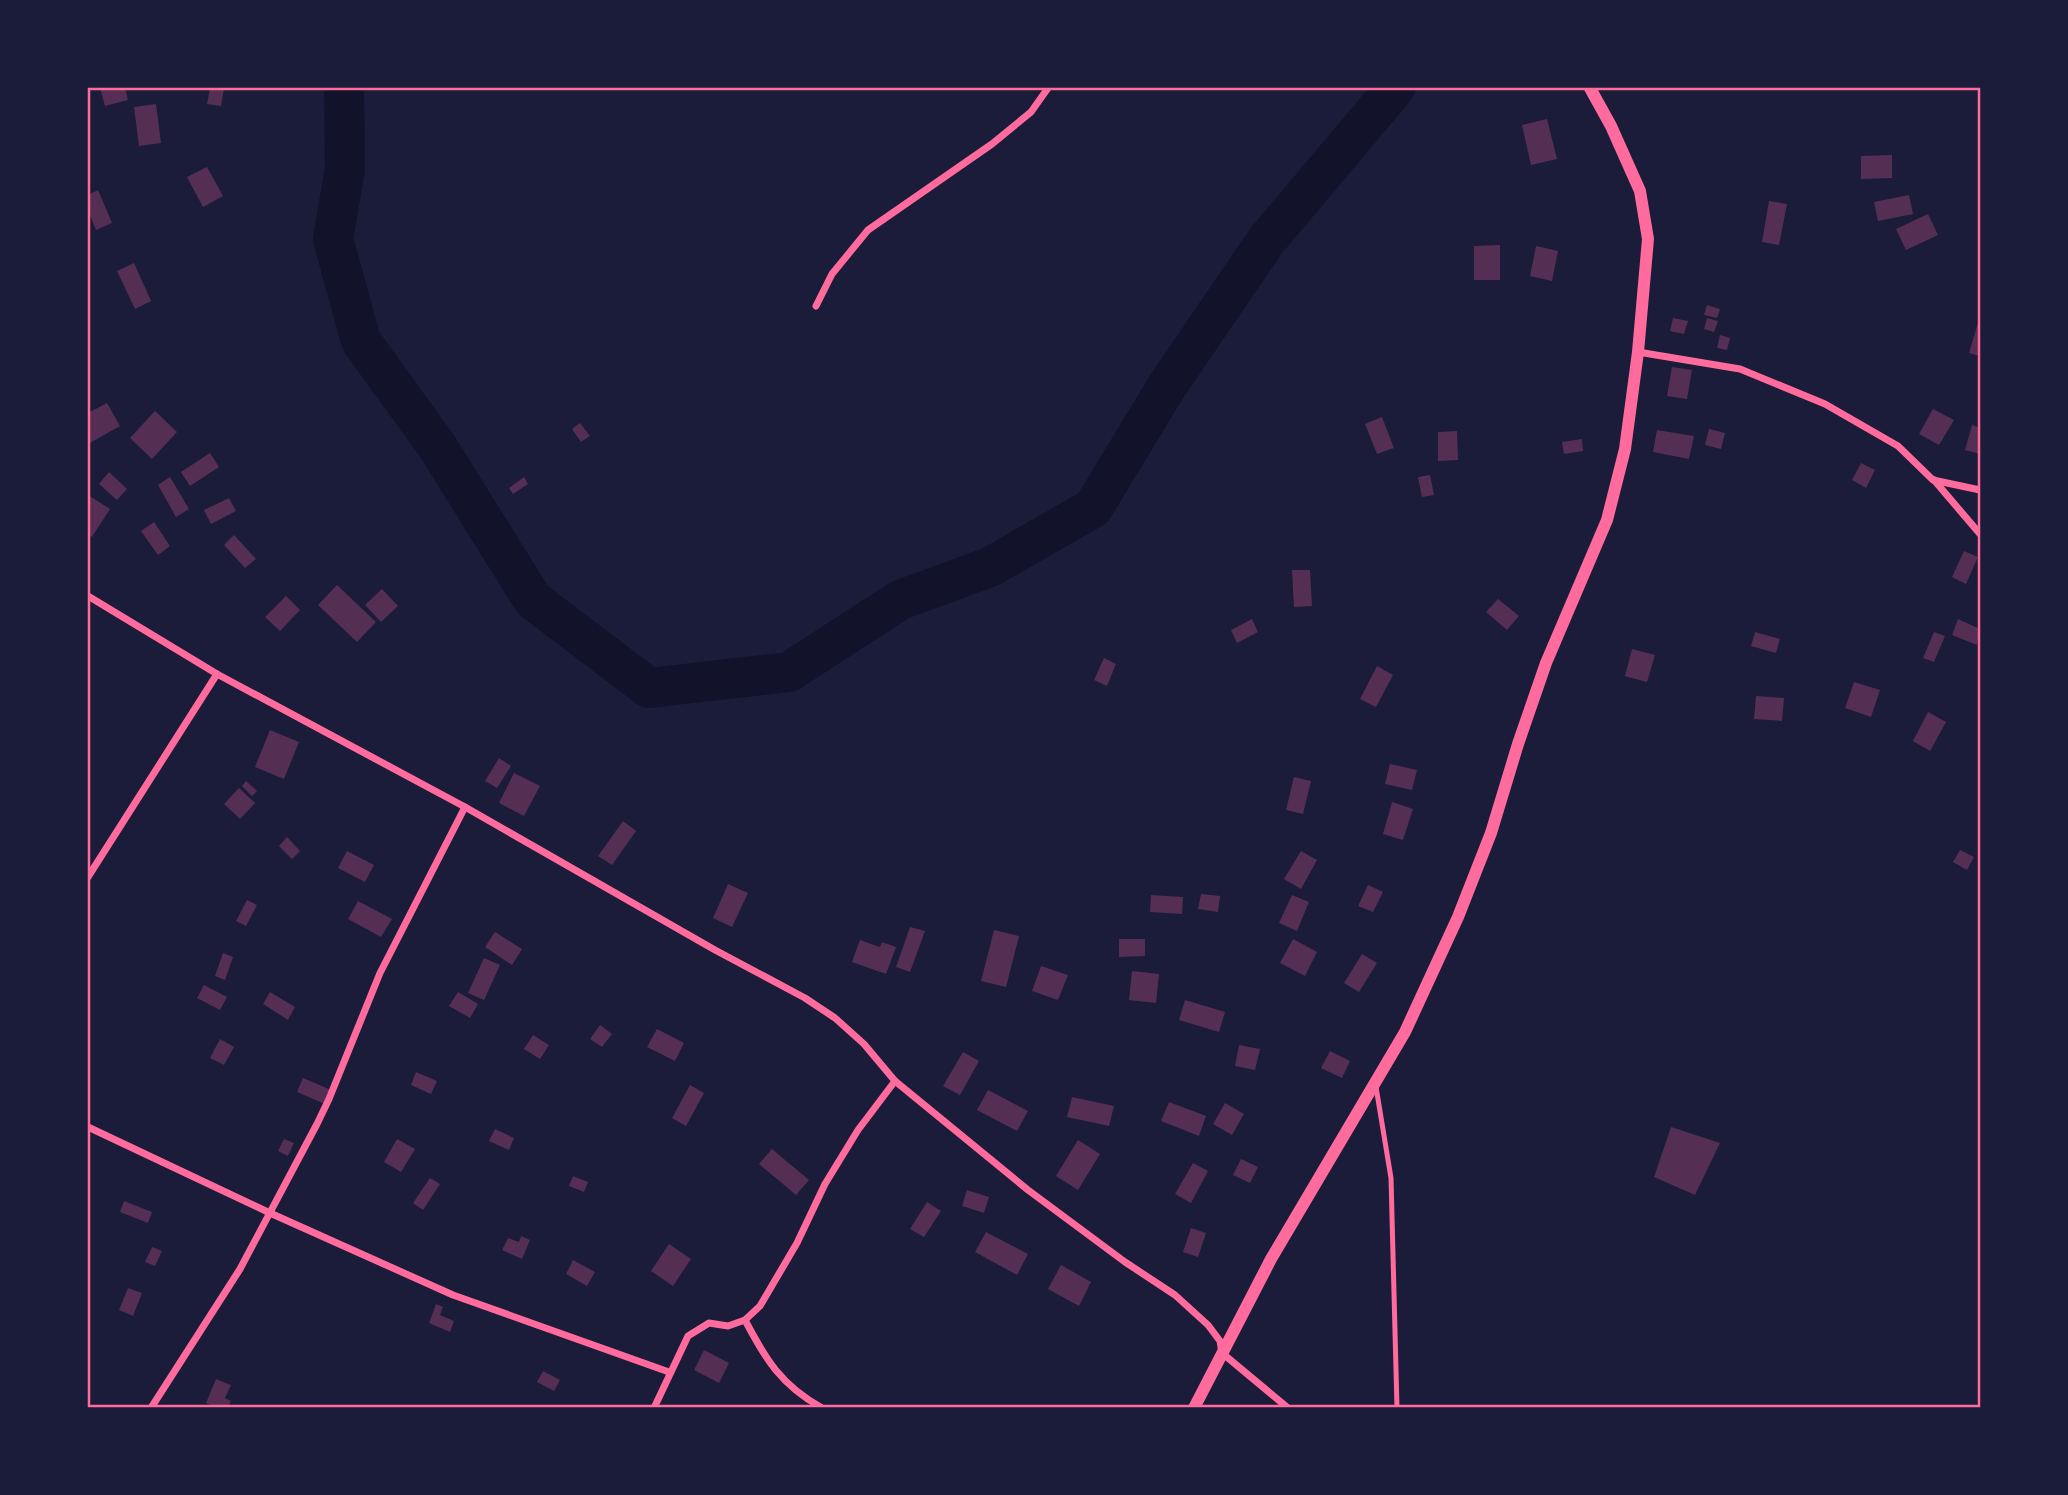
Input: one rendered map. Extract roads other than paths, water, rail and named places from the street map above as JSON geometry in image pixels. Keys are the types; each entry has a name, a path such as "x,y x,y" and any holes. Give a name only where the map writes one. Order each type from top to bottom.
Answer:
{"street":[{"path":"816,306 832,274 868,230 992,144 1031,112 1048,88"},
{"path":"1194,1408 1271,1259 1405,1032 1458,917 1491,833 1546,663 1607,520 1625,449 1648,239 1640,191 1611,126 1590,88"},
{"path":"1637,352 1740,369 1825,404 1898,446 1933,480 1980,534"},
{"path":"1933,480 1980,490"},
{"path":"88,596 217,674 465,807 703,944 805,998 835,1018 864,1044 895,1081 1028,1190 1125,1262 1175,1295 1208,1325 1220,1341 1222,1353 1288,1408"},
{"path":"88,877 217,674"},
{"path":"150,1408 240,1269 330,1099 380,974 465,807"},
{"path":"654,1408 688,1335 709,1323 728,1325 745,1320 760,1306 797,1243 838,1162 895,1081"},
{"path":"88,1127 453,1295 669,1373"},
{"path":"745,1320 761,1351 783,1381 822,1408"}],"lane":[{"path":"1376,1084 1391,1178 1397,1408"}],"waterway":[{"path":"344,88 345,169 333,239 361,341 437,446 533,600 649,688 789,672 900,600 990,567 1093,508 1167,386 1266,241 1395,88"}]}
